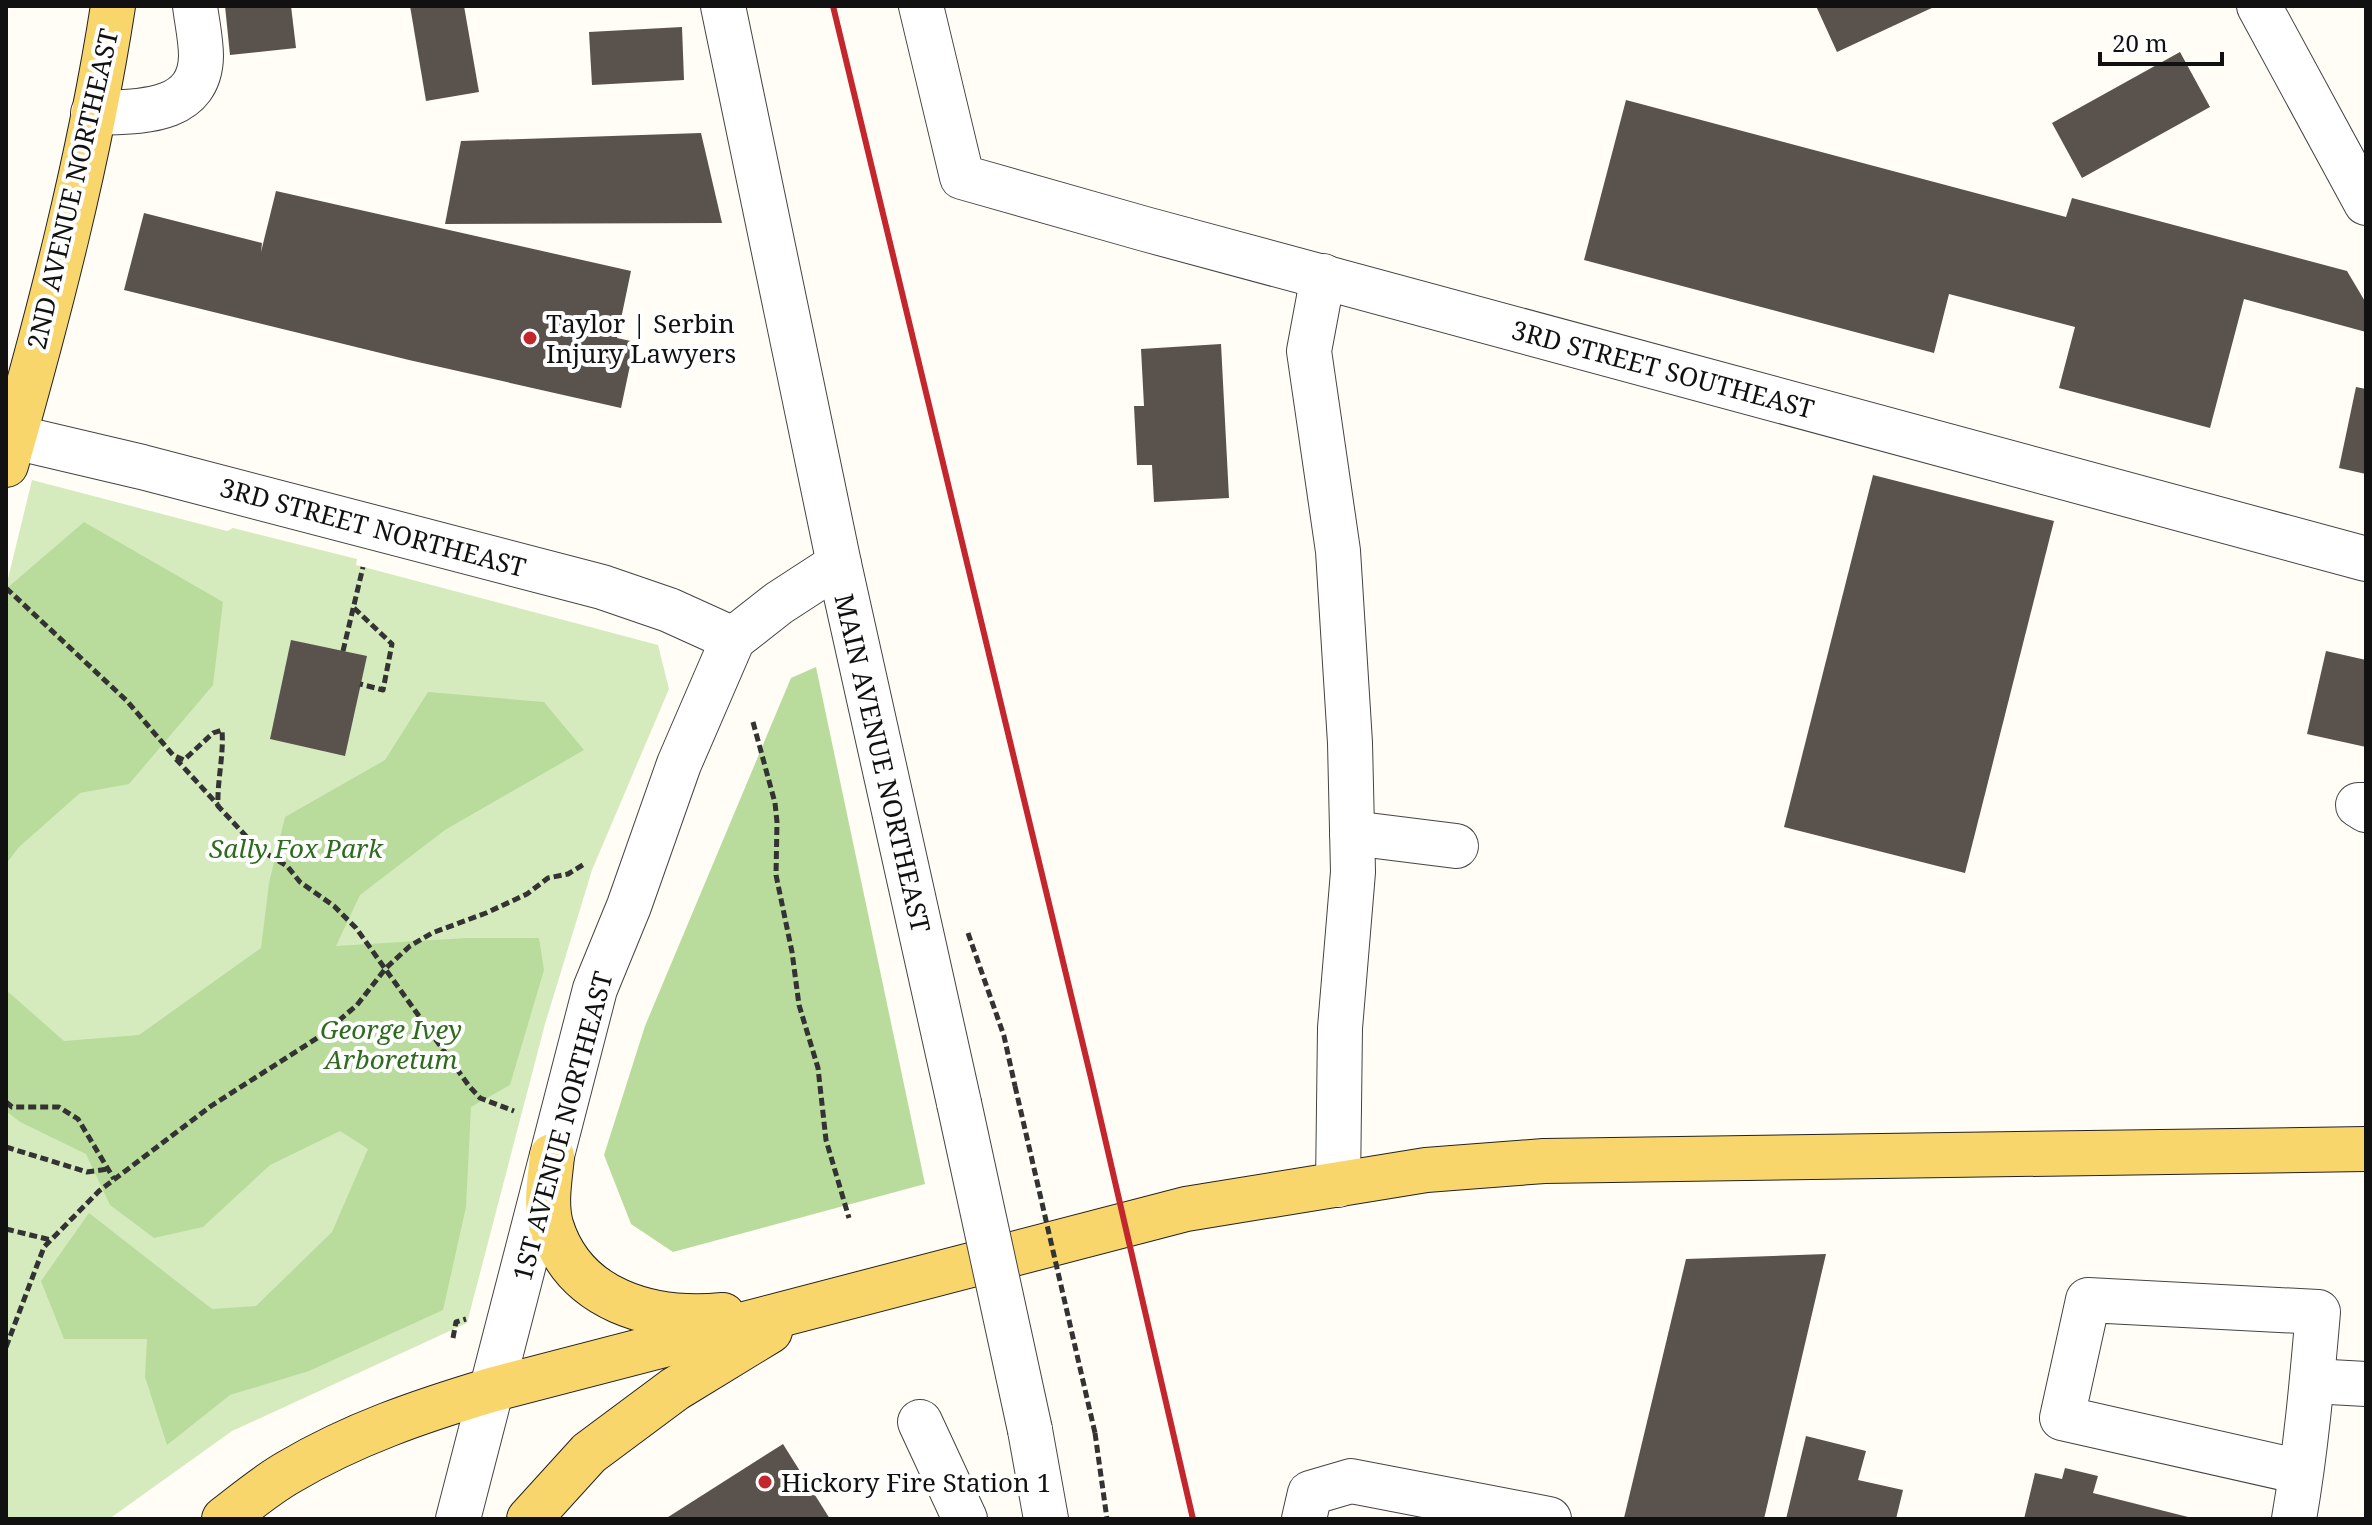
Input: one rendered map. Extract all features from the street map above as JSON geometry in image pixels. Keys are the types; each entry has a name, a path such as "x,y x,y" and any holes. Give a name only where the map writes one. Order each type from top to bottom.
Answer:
{"main road":[{"name":"2ND AVENUE NORTHEAST","path":"9,446 70,220 113,6"},
{"path":"224,1519 288,1472 407,1415 491,1390 1186,1209 1426,1170 1544,1161 2366,1149"},
{"path":"552,1156 548,1199 551,1224 565,1255 588,1282 606,1296 649,1313 714,1316 809,1307"},
{"path":"529,1519 589,1453 675,1389 809,1307"}],"street":[{"path":"93,113 161,109 184,96 196,78 201,58 195,6"},
{"name":"MAIN AVENUE NORTHEAST","path":"723,6 839,564 1030,1430 1046,1519"},
{"name":"3RD STREET SOUTHEAST","path":"921,6 962,177 2366,559"},
{"path":"2259,6 2366,203"},
{"path":"1323,276 1309,351 1338,551 1350,743 1353,872 1340,1028 1338,1185"},
{"name":"3RD STREET NORTHEAST","path":"9,446 142,467 602,587 669,610 733,639"},
{"name":"1ST AVENUE NORTHEAST","path":"458,1519 595,989 629,906 679,764 733,639 779,603 839,564"},
{"path":"1352,833 1456,846"},
{"path":"2294,1519 2301,1472 2312,1381 2318,1312 2088,1300 2062,1418 2301,1472"},
{"path":"2312,1381 2366,1384"},
{"path":"920,1422 965,1519"},
{"path":"1304,1519 1310,1493 1351,1481 1549,1519"}],"path":[{"path":"343,651 373,527"},
{"path":"6,588 127,701 257,848 287,866 300,882 334,906 356,928 480,1098 514,1111"},
{"path":"353,607 392,644 383,690 360,684"},
{"path":"753,722 775,803 778,886 799,1005 818,1068 826,1140 849,1218"},
{"path":"173,755 184,760 213,733 222,730 218,806"},
{"path":"6,1347 40,1258 51,1240 114,1179 211,1106 322,1035 357,1005 386,968 410,946 432,933 527,894 548,878 568,874 586,863"},
{"path":"1015,1086 1095,1433 1107,1519"},
{"path":"6,1102 12,1107 59,1107 78,1119 114,1179"},
{"path":"6,1147 87,1172 108,1169"},
{"path":"6,1229 51,1240"},
{"path":"453,1338 456,1322 474,1317"}],"green space":[{"name":"Sally Fox Park","path":"32,480 227,531 233,528 357,559 356,565 658,645 669,689 592,870 545,1024 467,1323 232,1431 109,1519 6,1519 6,587"},
{"path":"84,522 223,602 213,685 129,784 80,793 19,847 6,864 6,589"},
{"path":"816,667 925,1184 673,1252 631,1224 604,1155 645,1026 791,678"},
{"name":"George Ivey Arboretum","path":"428,692 544,702 584,750 445,830 360,895 336,946 467,938 539,938 544,970 510,1085 471,1107 466,1207 443,1310 309,1371 230,1395 167,1445 145,1377 147,1339 64,1339 41,1281 89,1213 212,1309 256,1306 332,1232 368,1149 340,1131 270,1165 203,1227 154,1238 110,1205 86,1154 20,1122 6,1111 6,990 64,1041 139,1035 261,948 269,883 285,817 385,760"}],"building":[{"path":"225,6 291,6 296,48 230,55"},
{"path":"410,6 464,6 479,92 426,101"},
{"path":"1816,6 1936,6 1837,52"},
{"path":"682,27 684,80 592,85 589,32"},
{"path":"2180,52 2210,107 2082,178 2052,123"},
{"path":"1626,100 2066,217 2072,198 2347,271 2366,303 2366,332 2244,299 2210,428 2059,388 2075,327 1949,294 1934,353 1584,260"},
{"path":"701,133 722,223 445,224 461,141"},
{"path":"276,191 631,271 617,338 635,342 621,408 124,290 144,213 262,243 261,252"},
{"path":"1221,344 1229,498 1154,502 1152,465 1137,465 1134,406 1144,406 1141,349"},
{"path":"2356,387 2366,389 2366,474 2339,468"},
{"path":"1873,475 2054,521 1965,873 1784,827"},
{"path":"291,640 367,656 345,756 270,739"},
{"path":"2326,651 2366,660 2366,747 2307,734"},
{"path":"1826,1254 1764,1519 1624,1518 1686,1259"},
{"path":"1806,1436 1866,1451 1858,1480 1903,1490 1896,1519 1786,1519"},
{"name":"Hickory Fire Station 1","path":"783,1444 830,1519 665,1519"},
{"path":"2065,1468 2098,1476 2093,1493 2196,1519 2024,1519 2035,1473 2062,1479"}],"railway":[{"path":"833,6 1091,1078 1193,1519"}],"place":[{"name":"Taylor | Serbin Injury Lawyers","path":"530,338"},
{"name":"Hickory Fire Station 1","path":"765,1482"}]}
